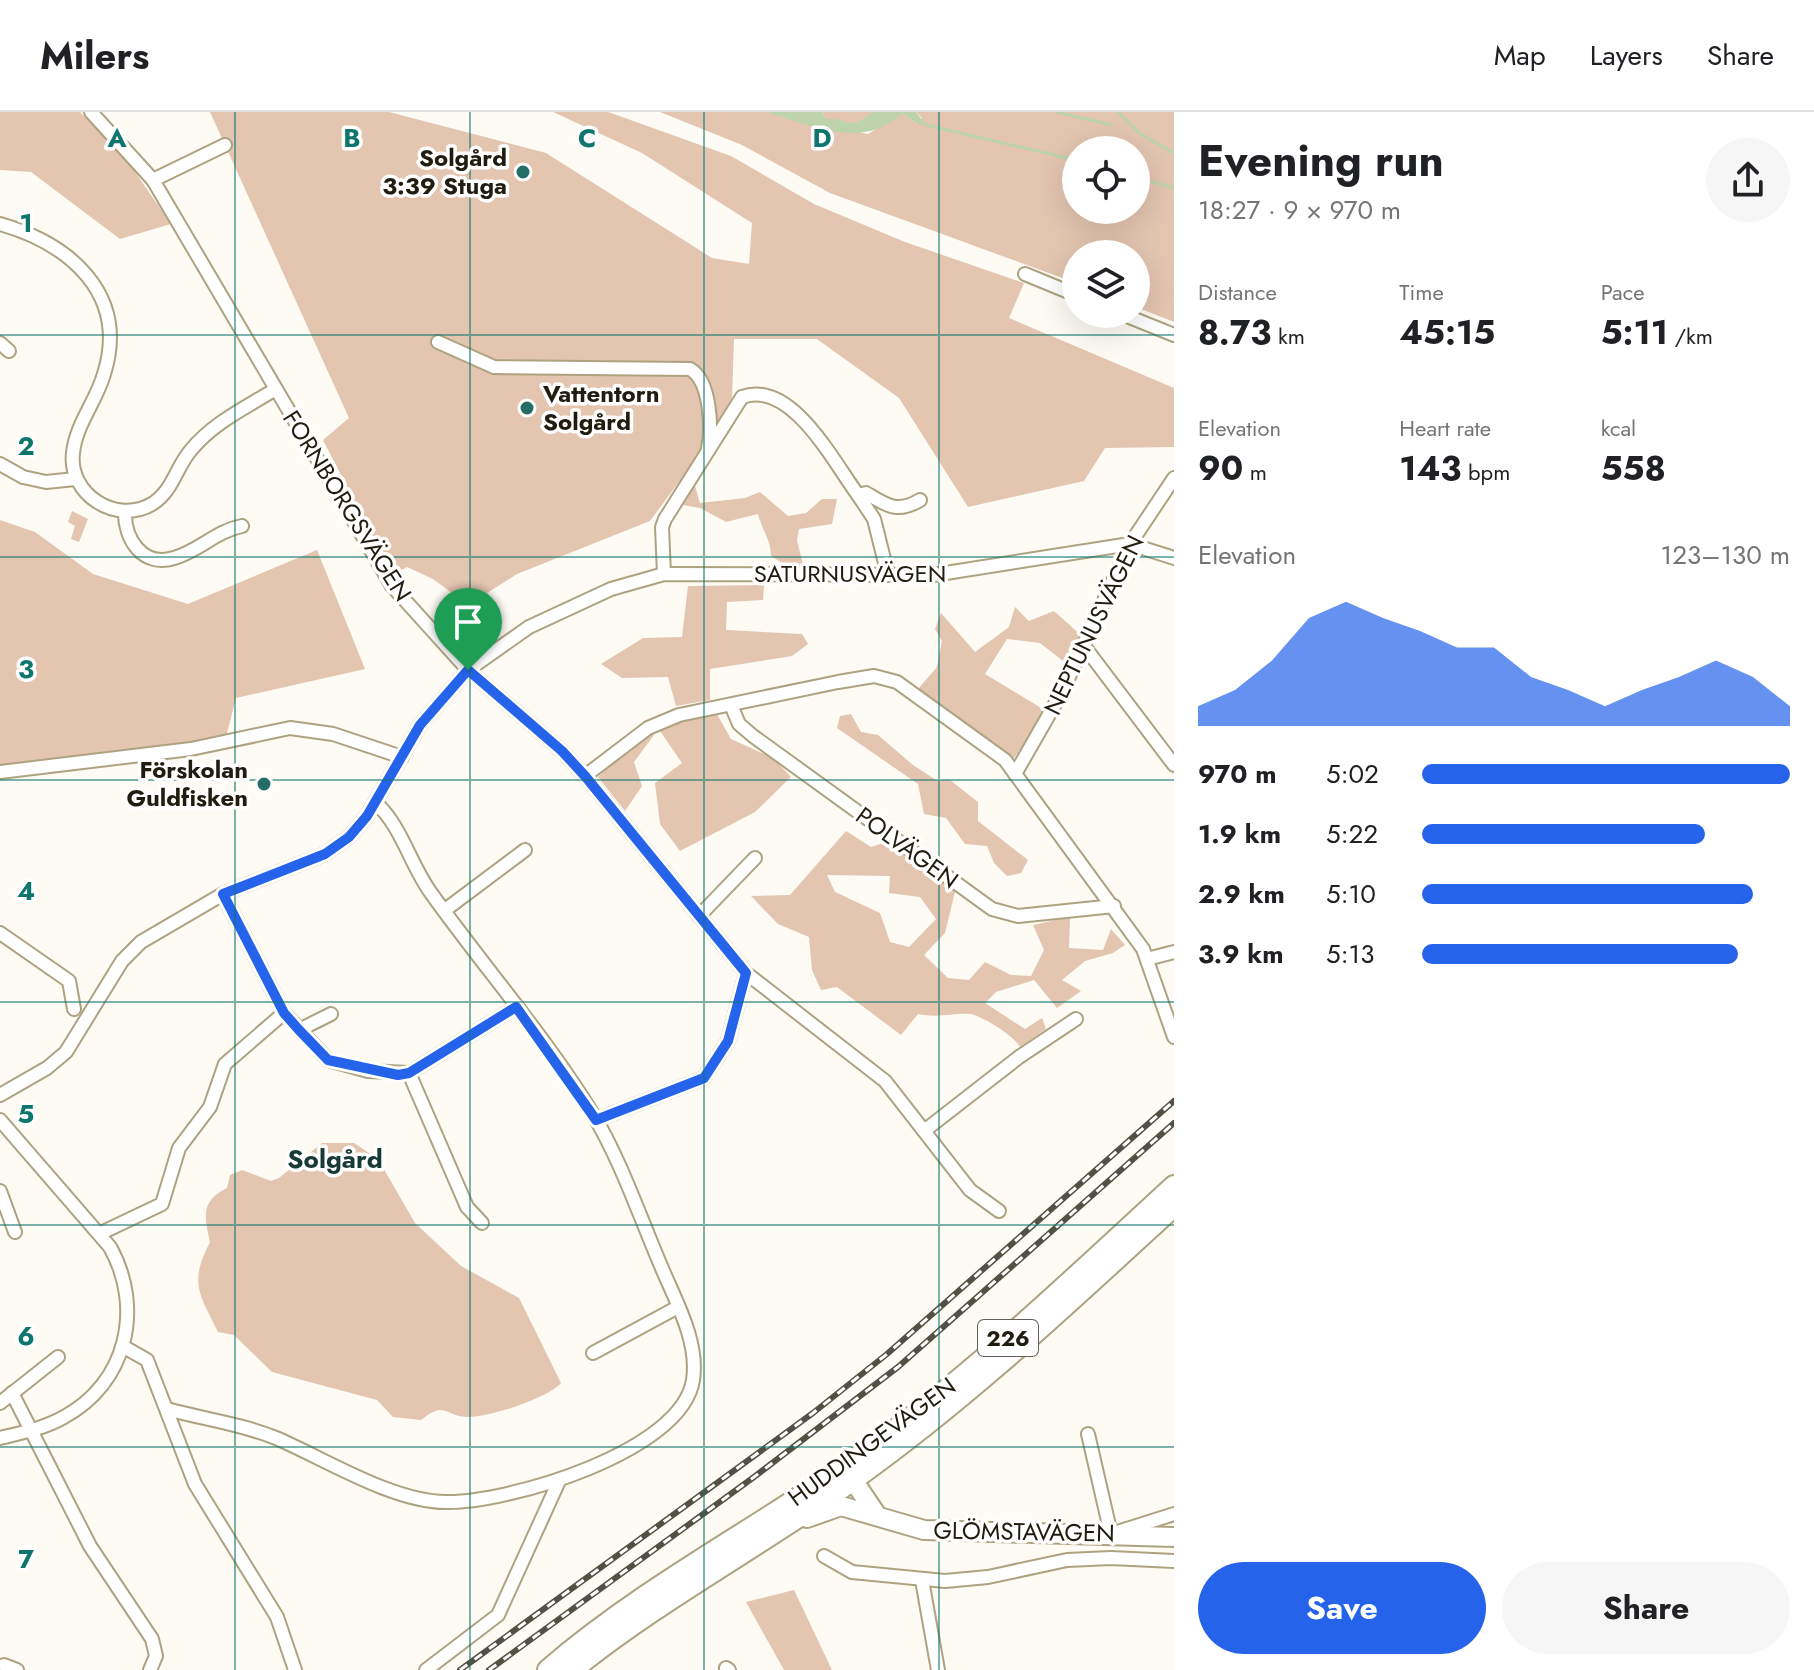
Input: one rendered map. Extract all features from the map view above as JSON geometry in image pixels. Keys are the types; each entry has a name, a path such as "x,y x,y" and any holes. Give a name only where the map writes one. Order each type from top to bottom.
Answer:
{"main road":[{"name":"HUDDINGEVÄGEN","path":"548,1670 686,1567 832,1476 978,1365 1174,1186"},
{"name":"HUDDINGEVÄGEN","path":"572,1670 853,1480 930,1423 1014,1354 1174,1206"},
{"path":"832,1476 853,1480 876,1514"},
{"name":"GLÖMSTAVÄGEN","path":"782,1528 841,1506 924,1530 1174,1537"}],"street":[{"name":"FORNBORGSVÄGEN","path":"91,112 153,180 392,586 468,670 562,751 585,776 746,973 885,1081 970,1190 999,1211"},
{"path":"153,180 225,145"},
{"path":"0,224 35,236 64,252 87,275 104,309 108,358 99,388 76,436 72,462 75,479 94,501 125,511 158,499 167,491 189,451 217,425 274,390"},
{"path":"1025,274 1062,289"},
{"path":"1150,325 1174,335"},
{"path":"438,342 494,367 690,369 703,386 709,420 707,451"},
{"path":"664,574 662,527 742,397 766,394 789,405 858,495 874,519 888,575"},
{"path":"0,464 23,477 46,482 75,479"},
{"name":"NEPTUNUSVÄGEN","path":"1015,774 1030,753 1084,646 1130,544 1174,478"},
{"path":"858,495 866,493 887,508 920,500"},
{"path":"125,511 129,540 146,555 157,559 176,558 222,530 242,526"},
{"name":"SATURNUSVÄGEN","path":"0,1095 47,1068 66,1052 122,961 141,942 223,894 335,849 359,828 420,725 468,670 529,627 611,589 664,574 888,575 963,572 1130,544 1174,558"},
{"path":"1084,646 1174,765"},
{"path":"585,776 654,724 838,682 888,678 905,686 987,745 1015,774 1114,906 1147,959 1174,1037"},
{"name":"POLVÄGEN","path":"731,705 739,724 753,736 992,909 1018,916 1114,906"},
{"path":"0,772 167,752 290,728 310,729 402,757"},
{"path":"167,1409 273,1437 426,1500 474,1501 559,1481 639,1442 668,1421 684,1403 693,1379 693,1355 678,1307 596,1120 415,868 392,817 376,803"},
{"path":"445,910 525,850"},
{"path":"699,916 755,858"},
{"path":"223,894 284,1013 328,1060 368,1071 409,1073 516,1007"},
{"path":"0,933 69,981 74,995 74,1009"},
{"path":"1147,959 1174,952"},
{"path":"596,1120 704,1078 728,1041 746,973"},
{"path":"101,1233 162,1204 179,1148 210,1107 225,1064 284,1013"},
{"path":"299,1030 331,1014"},
{"path":"924,1131 1019,1057 1076,1019"},
{"path":"409,1073 467,1207 482,1223"},
{"path":"0,1438 60,1419 94,1395 109,1377 124,1347 127,1293 116,1257 101,1233 3,1130"},
{"path":"0,1191 15,1232"},
{"path":"593,1353 678,1307"},
{"path":"124,1347 147,1360 195,1484 277,1617 295,1670"},
{"path":"0,1403 58,1357"},
{"path":"12,1393 90,1546 152,1639 156,1656 150,1670"},
{"path":"1088,1434 1111,1534 1174,1514"},
{"path":"426,1670 498,1615 559,1481"},
{"path":"824,1556 852,1572 922,1580 966,1580 1067,1560 1111,1558 1174,1561"},
{"path":"922,1580 938,1670"},
{"path":"4,1665 17,1670"}],"shaded area":[{"path":"0,112 80,112 126,159 171,224 120,239 31,172 0,170"},
{"path":"210,112 389,112 546,153 712,258 749,264 752,223 642,153 553,112 608,112 731,156 814,204 905,242 1024,283 1009,318 1174,388 1174,447 1105,448 1084,481 968,507 899,398 817,339 734,339 732,398 702,451 650,521 517,574 468,605 433,579 407,567 392,575 323,440 349,418"},
{"path":"660,112 767,112 868,134 902,113 917,124 922,118 916,112 1174,112 1174,322 1150,313 1150,240 1062,240 1062,278 830,193 742,145"},
{"path":"767,112 822,112 825,119 853,123 872,112 916,112 926,125 917,124 902,113 870,131 837,132"},
{"path":"822,112 872,112 862,121 850,123 825,119"},
{"path":"695,486 700,503 745,498 760,492 788,516 806,513 822,499 837,499 832,524 799,529 797,541 803,564 792,569 771,556 758,514 726,522 700,508 683,505 672,521 683,497"},
{"path":"72,511 88,519 79,542 71,539 75,526 68,522"},
{"path":"0,520 35,532 93,574 188,604 317,550 365,669 236,698 226,737 0,766"},
{"path":"764,585 763,600 727,602 726,630 802,634 808,644 792,656 710,669 710,700 676,706 668,677 622,678 601,664 643,638 682,637 688,586"},
{"path":"1015,607 1029,621 1054,611 1083,637 1063,661 1040,643 1007,639 985,674 1043,709 1034,731 1011,762 987,739 918,689 937,667 942,641 935,629 941,613 975,652 1009,627"},
{"path":"714,709 731,739 773,758 791,777 755,812 680,851 660,824 655,783 682,763 660,731"},
{"path":"851,714 861,732 878,735 913,765 936,780 950,780 978,802 978,821 1028,860 1021,873 1007,876 994,863 987,846 965,844 946,818 924,814 918,784 837,728 840,716"},
{"path":"645,730 654,735 634,762 642,786 625,811 598,777"},
{"path":"846,831 871,847 890,841 955,892 945,933 924,955 948,978 969,980 985,962 1011,975 1031,976 1044,950 1033,925 1070,917 1069,948 1103,950 1111,929 1125,945 1113,953 1085,961 1062,980 1081,991 1057,1008 1034,980 996,992 985,1003 1025,1029 1042,1018 1046,1029 1020,1047 1000,1028 969,1014 918,1014 901,1035 837,987 821,990 812,970 809,937 778,924 751,896 790,895","holes":["827,875 890,876 889,893 920,897 936,919 909,947 890,942 880,913 835,892"]},
{"path":"322,1143 354,1143 378,1159 415,1223 461,1266 519,1298 561,1383 531,1401 489,1414 467,1417 440,1410 421,1420 393,1417 377,1400 272,1372 234,1335 218,1332 202,1297 198,1278 210,1242 206,1224 209,1204 227,1188 230,1175 242,1170 271,1181"},
{"path":"794,1590 832,1670 784,1670 746,1602"}],"waterway":[{"path":"1056,112 1112,125"},
{"path":"1118,112 1142,135 1174,153"},
{"path":"926,125 1062,157"},
{"path":"1150,181 1174,188"}],"railway":[{"path":"460,1670 813,1413 887,1354 1174,1101"},
{"path":"489,1670 754,1477 898,1367 1174,1123"}],"place":[{"name":"Solgård 3:39 Stuga","path":"523,172"},
{"name":"Vattentorn Solgård","path":"527,408"},
{"name":"Förskolan Guldfisken","path":"264,784"}],"district":[{"name":"Solgård","path":"335,1159"}],"route":[{"path":"468,670 562,751 585,776 746,973 728,1041 704,1078 596,1120 516,1007 409,1073 398,1075 328,1060 284,1013 223,894 325,854 359,828 420,725 447,690 468,670"}]}
